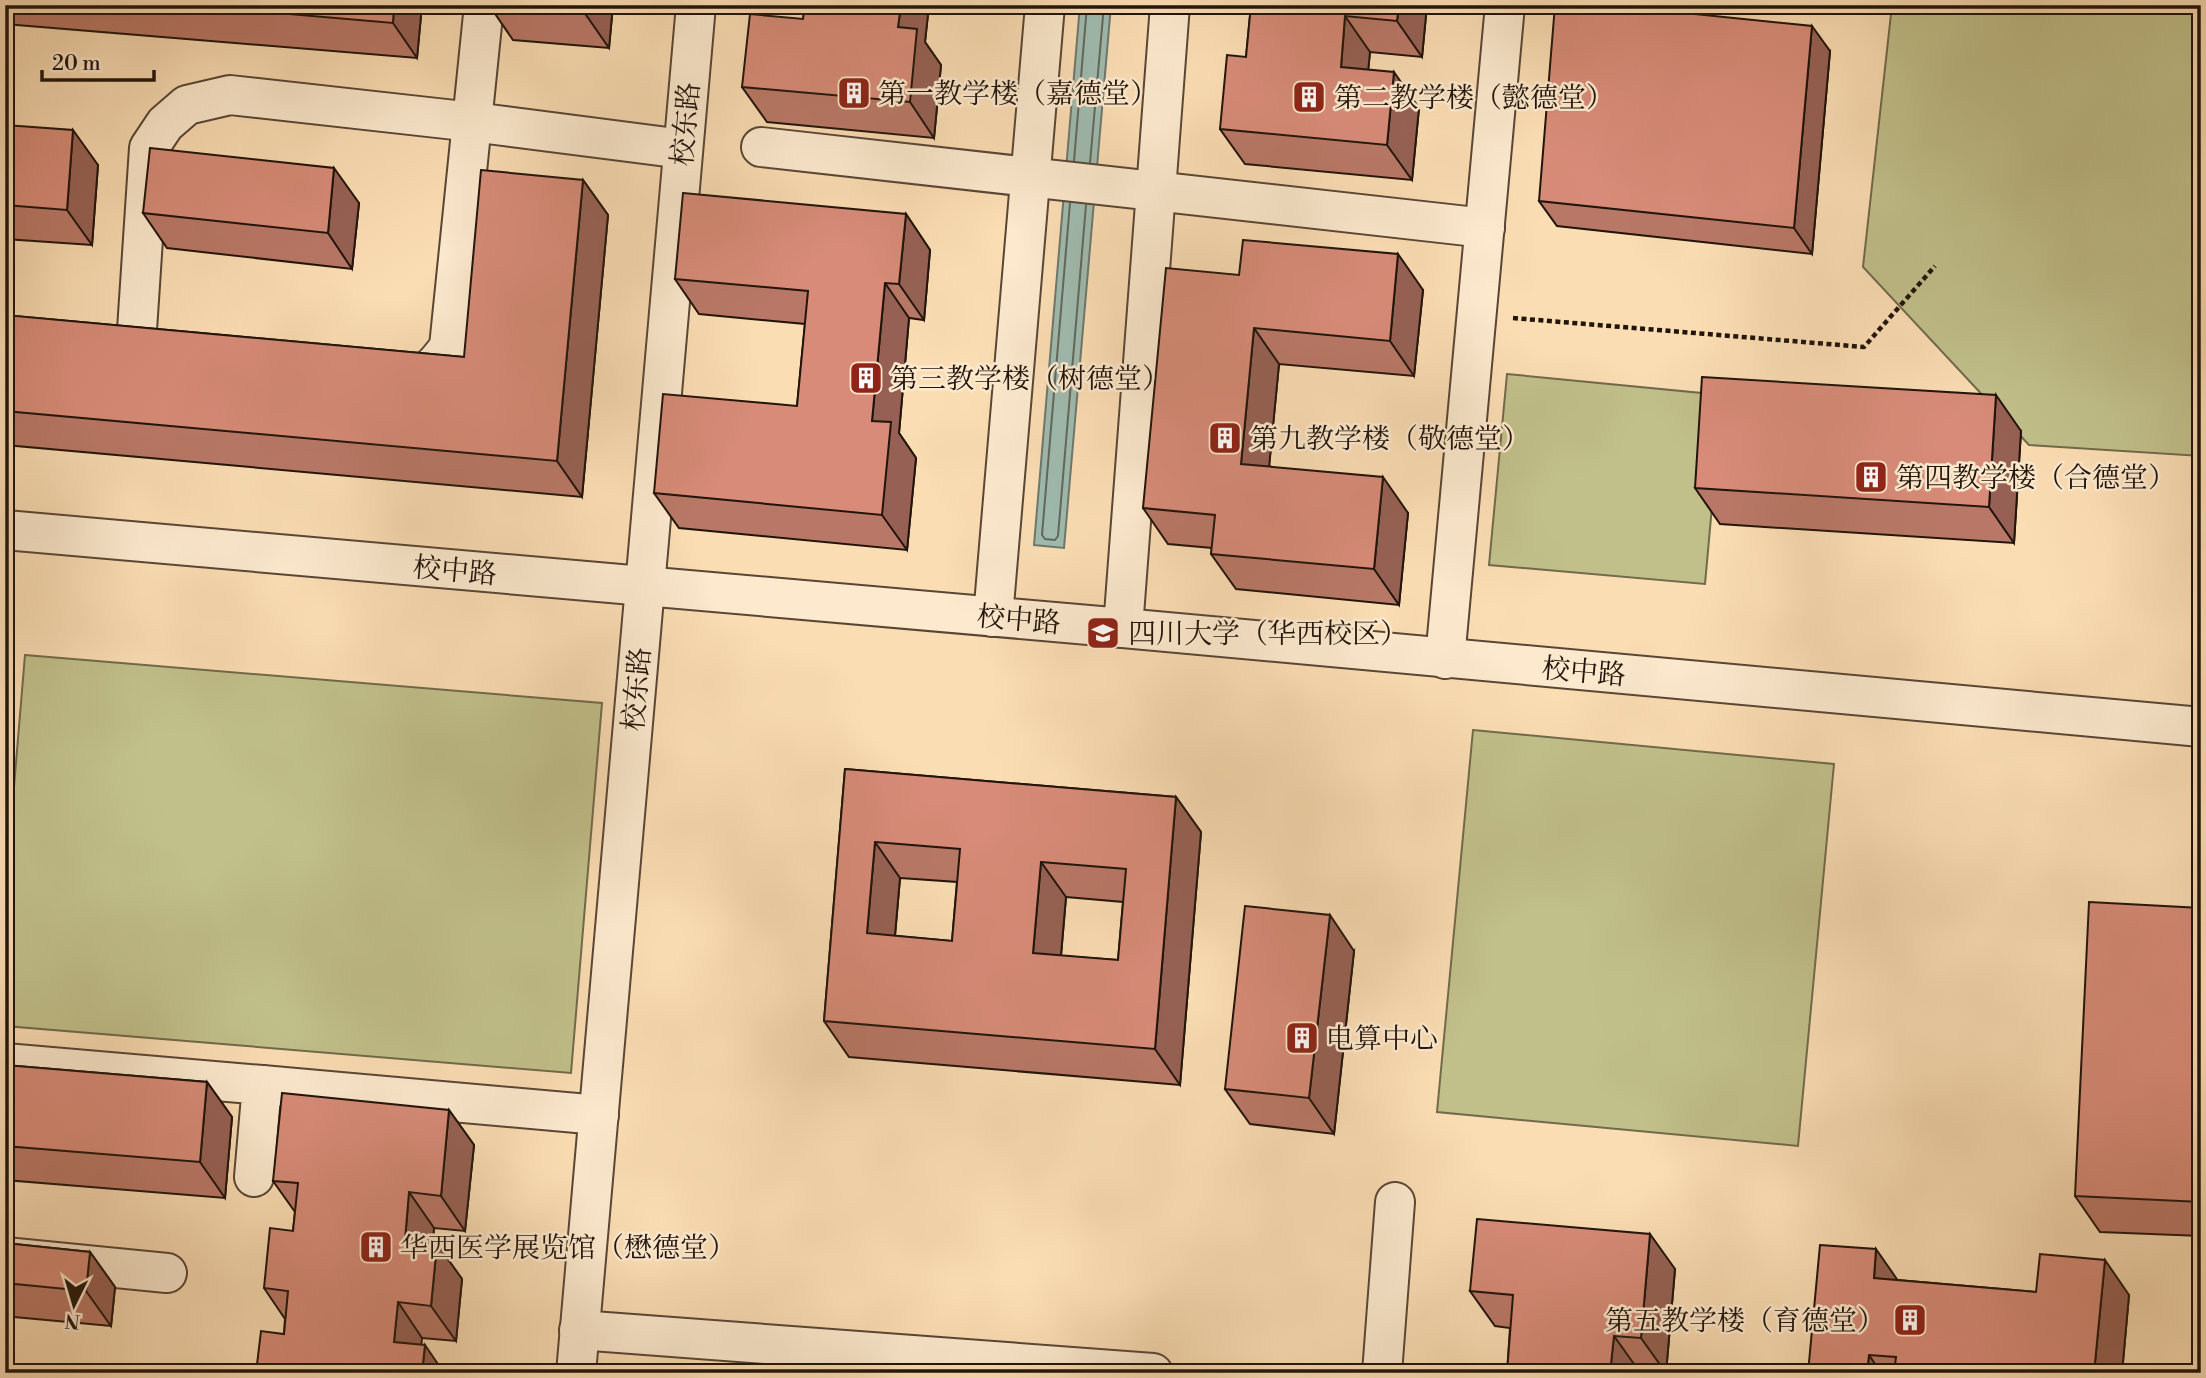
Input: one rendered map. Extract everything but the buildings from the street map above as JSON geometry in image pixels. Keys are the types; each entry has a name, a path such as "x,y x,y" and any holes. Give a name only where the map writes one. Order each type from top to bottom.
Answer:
{"lane":[{"path":"369,371 411,376 432,370 449,347 484,5"},
{"name":"校东路","path":"576,1373 696,5"},
{"path":"993,617 1045,5"},
{"path":"1124,628 1170,5"},
{"path":"1445,659 1505,5"},
{"path":"97,340 150,346 149,148 165,124 187,105 230,96 474,122 683,149"},
{"path":"761,147 1485,228"},
{"name":"校中路","path":"5,530 1124,628 2201,727"},
{"path":"5,1063 599,1115"},
{"path":"254,1177 262,1084"},
{"path":"1382,1373 1395,1202"},
{"path":"5,1258 167,1273"},
{"path":"579,1330 1153,1373"}],"path":[{"path":"1478,315 1864,347 1935,266"}],"shaded area":[{"path":"1892,5 2201,5 2201,456 2029,445 1863,267"},
{"path":"1507,374 1722,395 1705,584 1489,565"},
{"path":"25,655 602,703 571,1073 5,1026 5,894"},
{"path":"1473,730 1834,764 1798,1146 1437,1112"}],"water":[{"path":"1080,5 1111,5 1064,548 1034,545"}],"place":[{"name":"第一教学楼（嘉德堂）","path":"854,93"},
{"name":"第二教学楼（懿德堂）","path":"1309,97"},
{"name":"第三教学楼（树德堂）","path":"866,378"},
{"name":"第九教学楼（敬德堂）","path":"1225,438"},
{"name":"第四教学楼（合德堂）","path":"1871,477"},
{"name":"四川大学（华西校区）","path":"1103,633"},
{"name":"电算中心","path":"1302,1038"},
{"name":"华西医学展览馆（懋德堂）","path":"376,1247"},
{"name":"第五教学楼（育德堂）","path":"1910,1320"}]}
